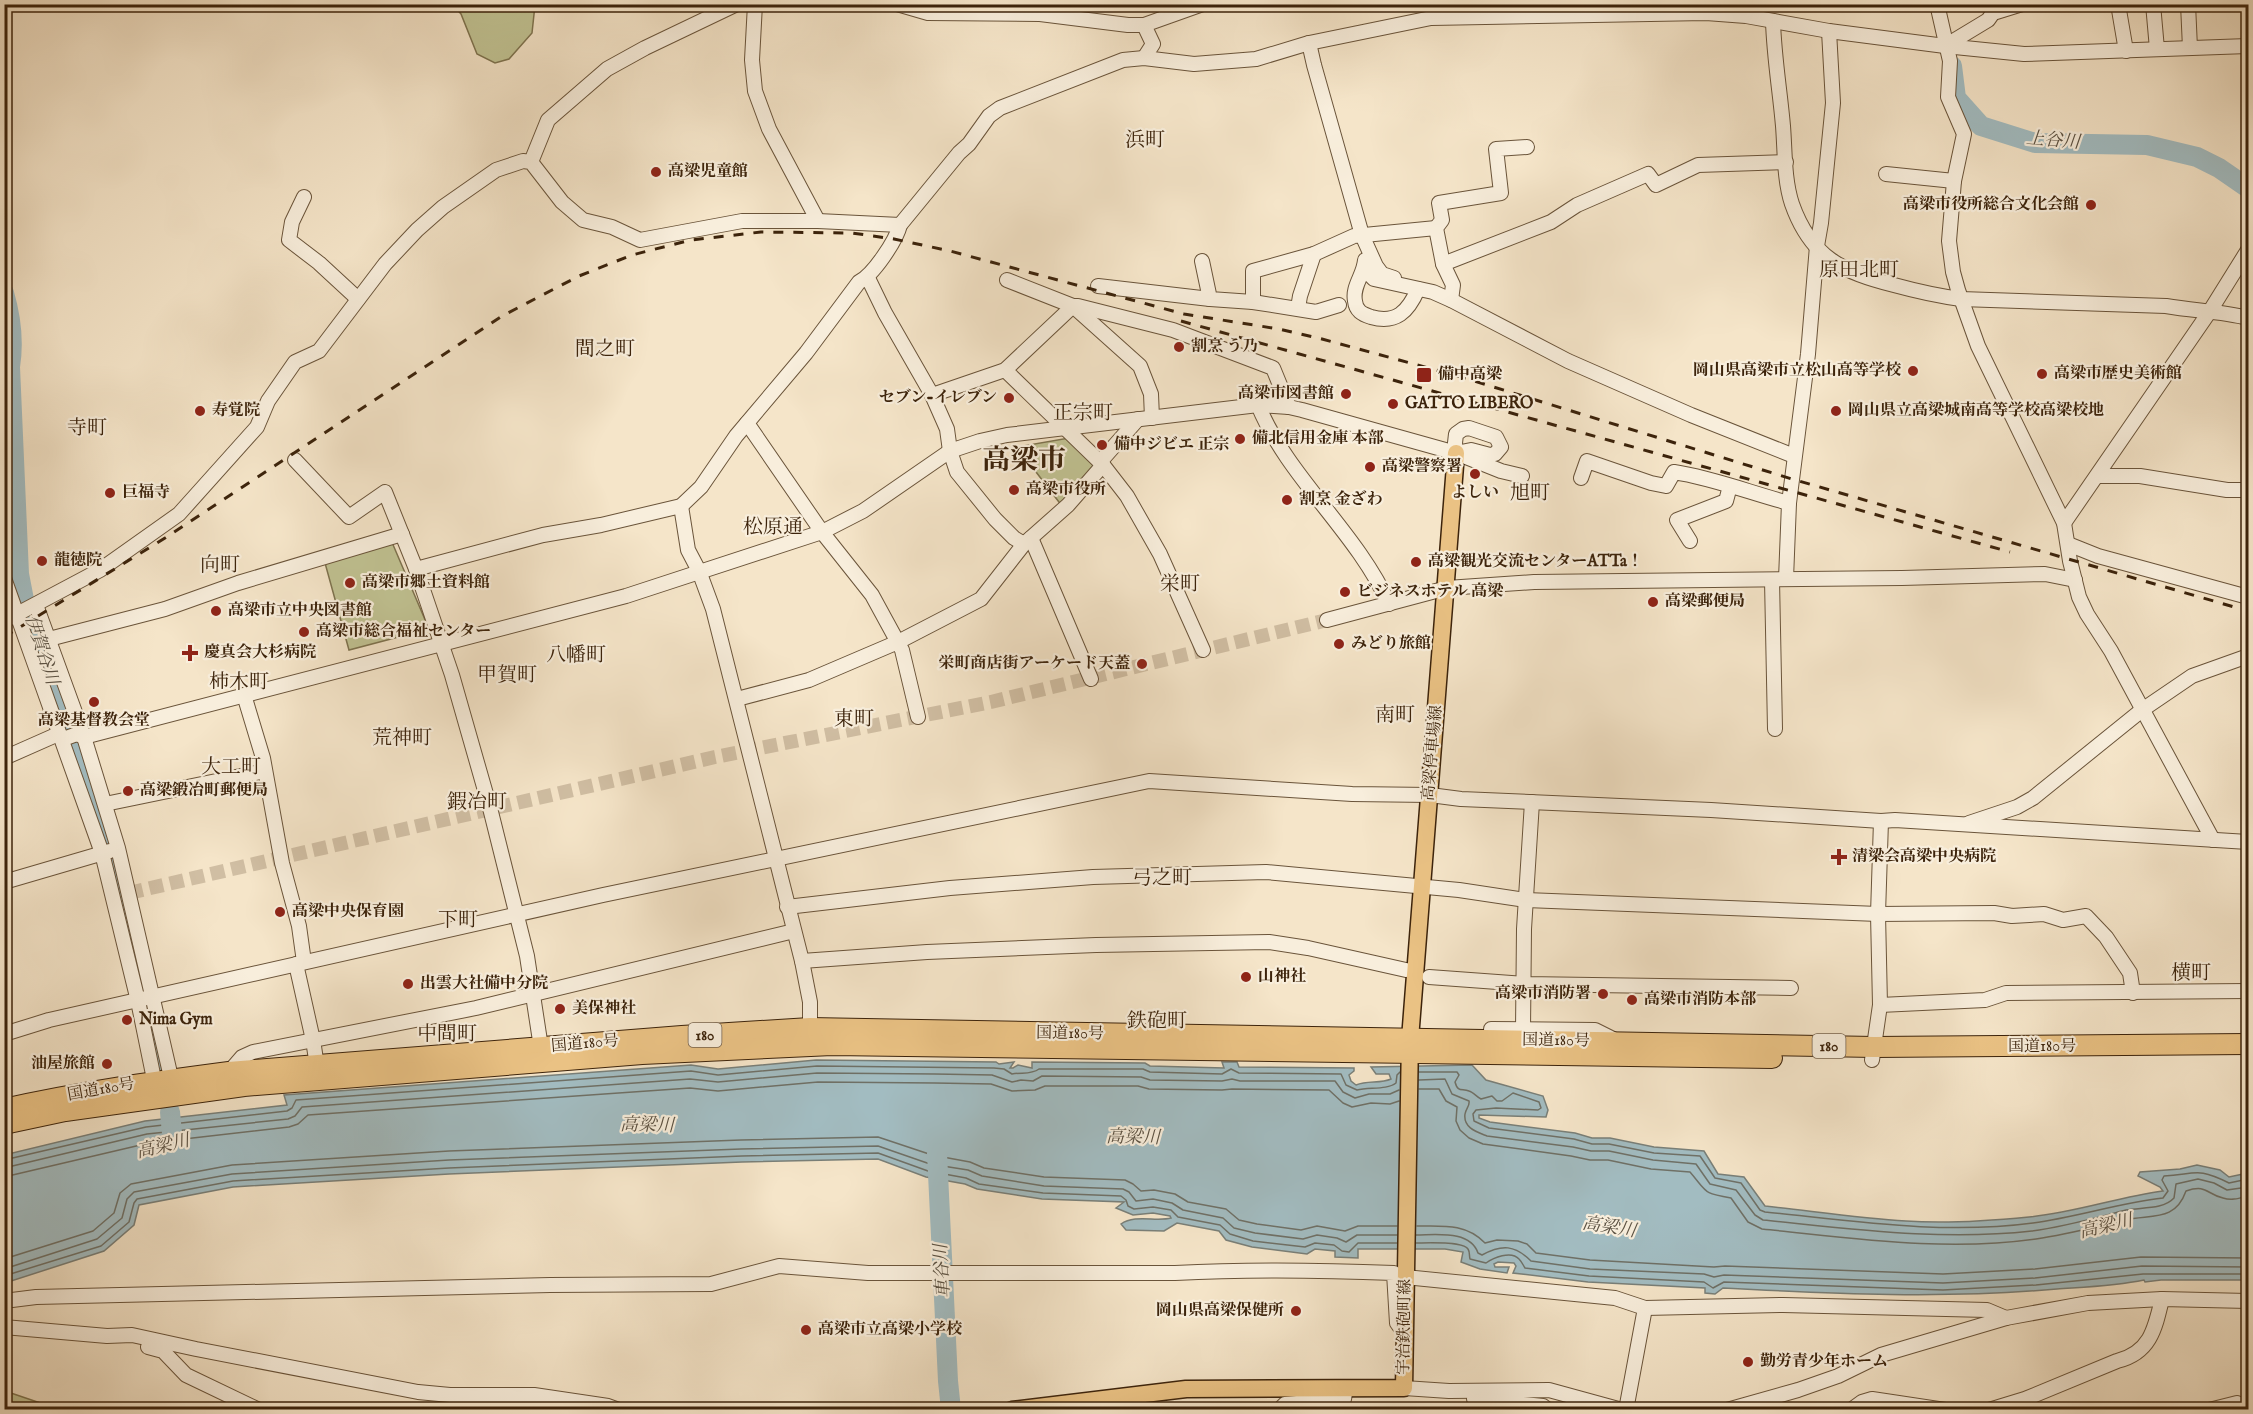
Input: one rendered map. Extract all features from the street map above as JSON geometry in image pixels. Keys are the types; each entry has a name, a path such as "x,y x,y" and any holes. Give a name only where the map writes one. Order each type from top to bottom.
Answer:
{"highway":[{"name":"国道180号","path":"4,1124 229,1072 542,1055 811,1037 1410,1053 1873,1053 2248,1057"},
{"name":"国道180号","path":"1410,1053 1620,1042 1873,1053 2248,1044"},
{"name":"国道180号","path":"4,1109 51,1099 164,1088 244,1086 542,1055"}],"main road":[{"name":"高梁停車場線","path":"1410,1053 1456,453"},
{"name":"宇治鉄砲町線","path":"1012,1410 1117,1403 1186,1389 1404,1388 1410,1053"}],"street":[{"path":"531,162 548,120 607,69 737,4"},
{"path":"755,4 752,60 755,91 762,115 818,220"},
{"path":"897,4 928,13 1040,14 1128,25 1144,25 1203,4"},
{"path":"1937,4 1950,61 1948,98 1964,134 1954,181 1949,240 1953,272 1961,299 1978,346 2064,523 2079,597 2111,651 2213,840"},
{"path":"1946,46 1988,20 1994,9 2022,4"},
{"path":"2118,4 2126,51"},
{"path":"2153,4 2157,50"},
{"path":"2188,4 2190,48"},
{"path":"416,569 543,535 600,525 681,506 701,487 747,423 860,282 868,278 894,239 900,225 969,144 989,116 1000,108 1123,60 1144,58 1194,64 1256,59 1309,43 1431,18 1706,13 1728,14 1829,31 2024,54 2248,46"},
{"path":"1773,21 1774,57 1791,202 1807,234 1816,246 1840,267 1857,276 1933,296 1961,299 2125,304 2210,311 2248,318"},
{"path":"1144,25 1153,44 1144,58"},
{"path":"1775,729 1779,579 1808,354 1816,246 1821,223 1833,103 1829,31"},
{"path":"1309,43 1362,235 1379,270 1391,278 1412,283 1418,290"},
{"path":"1253,302 1253,270 1314,254 1354,236 1436,228 1442,220 1439,203 1501,193 1496,149 1527,147"},
{"path":"10,618 100,570 179,514 257,427 268,401 295,362 320,351 385,264 417,230 443,207 496,170 523,161 531,162 562,202 584,220 612,227 640,240 741,221 818,220 900,225"},
{"path":"1443,264 1551,222 1577,205 1648,174 1656,185 1698,165 1786,162"},
{"path":"1886,174 1954,181"},
{"path":"304,197 292,222 289,240 320,263 358,299"},
{"path":"1436,228 1443,264 1453,285 1451,300"},
{"path":"1362,235 1364,269 1358,278 1354,294 1357,309 1366,316 1380,320 1392,319 1407,309 1418,290"},
{"path":"2064,523 2210,311 2248,250"},
{"path":"1298,308 1314,254"},
{"path":"1202,261 1210,299"},
{"path":"1364,269 1374,279 1433,292 1568,362 1794,456"},
{"path":"868,278 885,314 932,395 947,429 950,451 957,472 995,519 1014,538 1028,541"},
{"path":"1007,280 1073,306 1173,330 1273,368 1289,407"},
{"path":"1098,286 1253,302 1316,312 1339,304"},
{"path":"932,395 1005,370 1073,306"},
{"path":"1073,306 1140,366 1151,394 1152,417"},
{"path":"1005,370 1102,463 1127,496 1160,554 1203,650"},
{"path":"1258,405 1269,432 1336,519 1381,587 1389,604"},
{"path":"4,758 56,735 72,737 441,645 626,596 822,532 863,511 950,451 1007,435 1258,405 1289,407 1456,453 1501,471 1522,476"},
{"path":"737,699 809,680 898,642 981,599 1028,541 1068,505 1138,420"},
{"path":"747,423 822,532 872,595 902,650 918,717"},
{"path":"296,460 349,517 385,492 416,569 452,675 487,797 517,914 534,995 542,1055"},
{"path":"1581,478 1587,461 1659,485 1666,486 1674,472 1701,476 1789,503"},
{"path":"2098,476 2140,476 2227,490 2248,490"},
{"path":"1690,542 1677,520 1726,501 1730,486"},
{"path":"681,506 688,550 699,571 713,609 802,961 810,1002 811,1037"},
{"path":"50,639 165,609 238,583 402,534"},
{"path":"1028,541 1091,679"},
{"path":"2068,544 2098,556 2248,597"},
{"path":"1327,620 1447,588 1587,581 2045,574 2075,580"},
{"path":"4,578 10,618 105,804 109,851"},
{"path":"35,606 50,639 72,737 109,851 164,1088"},
{"path":"1961,825 2017,807 2033,798 2142,710 2192,676 2248,656"},
{"path":"244,695 265,771 282,863 298,926 300,963 317,1066"},
{"path":"105,804 265,771"},
{"path":"4,1034 49,1020 517,914 1149,781 1352,794 1430,795 1461,799 1895,820 2248,842"},
{"path":"1523,1029 1526,900 1532,802"},
{"path":"1873,1053 1880,1005 1878,914 1881,821"},
{"path":"4,882 109,851"},
{"path":"787,907 950,888 1093,877 1266,872 1423,886 1526,900 1878,914 1994,913 2012,916 2044,914 2063,920 2086,916 2106,937 2130,973 2133,993"},
{"path":"229,1072 242,1058 253,1052 534,995 794,931"},
{"path":"802,961 927,952 1096,945 1269,942 1308,948 1406,970"},
{"path":"1429,977 1525,984 1791,988"},
{"path":"1880,1005 1985,1000 2006,993 2248,991"},
{"path":"1491,1029 1595,1030 1620,1042"},
{"path":"4,1301 36,1297 550,1285 711,1284 779,1266 868,1273 1175,1273 1222,1270 1394,1273 1397,1323 1404,1333"},
{"path":"1406,1271 1615,1298 1644,1308 1783,1305 1988,1310 2006,1318"},
{"path":"1728,1410 1838,1376 1881,1355 2006,1318 2088,1303 2162,1299 2248,1301"},
{"path":"1989,1410 2025,1399 2132,1357 2145,1346 2154,1328 2162,1299"},
{"path":"1404,1388 1449,1391 1549,1390 1624,1410 1644,1308"},
{"path":"4,1327 106,1336 132,1335 418,1392 450,1395 534,1395 608,1406 620,1410"},
{"path":"106,1336 163,1351 186,1376 259,1410"},
{"path":"1279,1410 1285,1404 1344,1399 1346,1388"},
{"path":"1449,1391 1454,1396 1544,1406 1548,1410"},
{"path":"1861,1407 1872,1399 1945,1410"},
{"path":"2210,1410 2237,1403"}],"green space":[{"path":"453,5 535,5 532,33 509,59 495,63 477,54 461,14"},
{"path":"1069,438 1096,463 1096,469 1062,506 1017,447"},
{"path":"391,540 429,629 349,650 325,563"},
{"path":"5,1391 58,1409 5,1409"}],"water":[{"name":"高梁川","path":"816,1060 996,1062 999,1064 1014,1062 1010,1068 1018,1065 1032,1068 1032,1062 1145,1063 1150,1066 1224,1068 1222,1062 1237,1062 1239,1067 1354,1068 1349,1075 1351,1081 1356,1085 1391,1079 1389,1074 1376,1074 1371,1067 1472,1065 1486,1080 1543,1096 1548,1110 1546,1117 1479,1115 1479,1118 1490,1122 1575,1133 1592,1138 1610,1138 1654,1147 1704,1151 1718,1174 1744,1177 1765,1206 1888,1220 1967,1222 2063,1212 2163,1191 2160,1187 2138,1176 2140,1172 2180,1169 2197,1165 2220,1170 2229,1177 2248,1173 2248,1280 2145,1282 2144,1280 2101,1286 1974,1294 1849,1294 1723,1288 1715,1294 1705,1293 1705,1288 1588,1282 1513,1273 1516,1266 1514,1263 1494,1264 1495,1267 1509,1267 1507,1273 1480,1269 1461,1262 1463,1252 1445,1249 1358,1249 1358,1258 1335,1257 1335,1251 1315,1249 1307,1254 1252,1247 1226,1240 1219,1231 1177,1223 1164,1231 1126,1230 1121,1224 1133,1219 1171,1218 1153,1213 1133,1215 1116,1208 1124,1202 1042,1199 977,1189 965,1184 926,1177 878,1159 449,1174 233,1187 139,1205 134,1225 104,1251 5,1283 4,1155 145,1121 287,1105 284,1095 691,1065 718,1069"}],"waterway":[{"name":"上谷川","path":"1952,66 1956,98 1981,126 2035,143 2147,145 2197,157 2219,168 2248,188"},
{"name":"伊賀谷川","path":"4,293 11,330 10,367 19,574 24,600 105,836 138,976"},
{"name":"伊賀谷川","path":"145,1005 160,1067"},
{"name":"伊賀谷川","path":"170,1112 173,1144"},
{"name":"車谷川","path":"937,1153 951,1410"}],"tunnel":[{"path":"129,893 715,757 991,702 1327,620"}],"railway":[{"path":"4,637 165,538 502,316 579,276 632,255 691,240 761,232 852,233 894,239 950,251 1184,314 1279,329 1322,339 1458,376 1792,479 2248,611"},
{"path":"1181,321 2010,552"}],"place":[{"name":"高梁児童館","path":"656,172"},
{"name":"高梁市役所総合文化会館","path":"2091,205"},
{"name":"割烹 う乃","path":"1179,347"},
{"name":"岡山県高梁市立松山高等学校","path":"1913,371"},
{"name":"高梁市歴史美術館","path":"2042,374"},
{"name":"備中高梁","path":"1424,375"},
{"name":"高梁市図書館","path":"1346,394"},
{"name":"セブン-イレブン","path":"1009,398"},
{"name":"GATTO LIBERO","path":"1393,404"},
{"name":"寿覚院","path":"200,411"},
{"name":"岡山県立高梁城南高等学校高梁校地","path":"1836,411"},
{"name":"備北信用金庫 本部","path":"1240,439"},
{"name":"備中ジビエ 正宗","path":"1102,445"},
{"name":"高梁警察署","path":"1370,467"},
{"name":"よしい","path":"1475,474"},
{"name":"高梁市役所","path":"1014,490"},
{"name":"巨福寺","path":"110,493"},
{"name":"割烹 金ざわ","path":"1287,500"},
{"name":"龍徳院","path":"42,561"},
{"name":"高梁観光交流センターATTa！","path":"1416,562"},
{"name":"高梁市郷土資料館","path":"350,583"},
{"name":"ビジネスホテル 高梁","path":"1345,592"},
{"name":"高梁郵便局","path":"1653,602"},
{"name":"高梁市立中央図書館","path":"216,611"},
{"name":"高梁市総合福祉センター","path":"304,632"},
{"name":"みどり旅館","path":"1339,644"},
{"name":"慶真会大杉病院","path":"190,653"},
{"name":"栄町商店街アーケード天蓋","path":"1142,664"},
{"name":"高梁基督教会堂","path":"94,702"},
{"name":"高梁鍛冶町郵便局","path":"128,791"},
{"name":"清梁会高梁中央病院","path":"1839,857"},
{"name":"高梁中央保育園","path":"280,912"},
{"name":"山神社","path":"1246,977"},
{"name":"出雲大社備中分院","path":"408,984"},
{"name":"高梁市消防署","path":"1603,994"},
{"name":"高梁市消防本部","path":"1632,1000"},
{"name":"美保神社","path":"560,1009"},
{"name":"Nima Gym","path":"127,1020"},
{"name":"油屋旅館","path":"107,1064"},
{"name":"岡山県高梁保健所","path":"1296,1311"},
{"name":"高梁市立高梁小学校","path":"806,1330"},
{"name":"勤労青少年ホーム","path":"1748,1362"}],"district":[{"name":"浜町","path":"1145,140"},
{"name":"原田北町","path":"1859,270"},
{"name":"間之町","path":"605,349"},
{"name":"正宗町","path":"1083,413"},
{"name":"寺町","path":"87,428"},
{"name":"高梁市","path":"1024,461"},
{"name":"旭町","path":"1530,493"},
{"name":"松原通","path":"773,527"},
{"name":"向町","path":"220,565"},
{"name":"栄町","path":"1180,584"},
{"name":"八幡町","path":"576,655"},
{"name":"甲賀町","path":"507,675"},
{"name":"柿木町","path":"239,682"},
{"name":"南町","path":"1395,715"},
{"name":"東町","path":"854,719"},
{"name":"荒神町","path":"402,738"},
{"name":"大工町","path":"231,767"},
{"name":"鍜冶町","path":"477,802"},
{"name":"弓之町","path":"1162,878"},
{"name":"下町","path":"458,920"},
{"name":"横町","path":"2191,973"},
{"name":"鉄砲町","path":"1157,1021"},
{"name":"中間町","path":"447,1034"}]}
